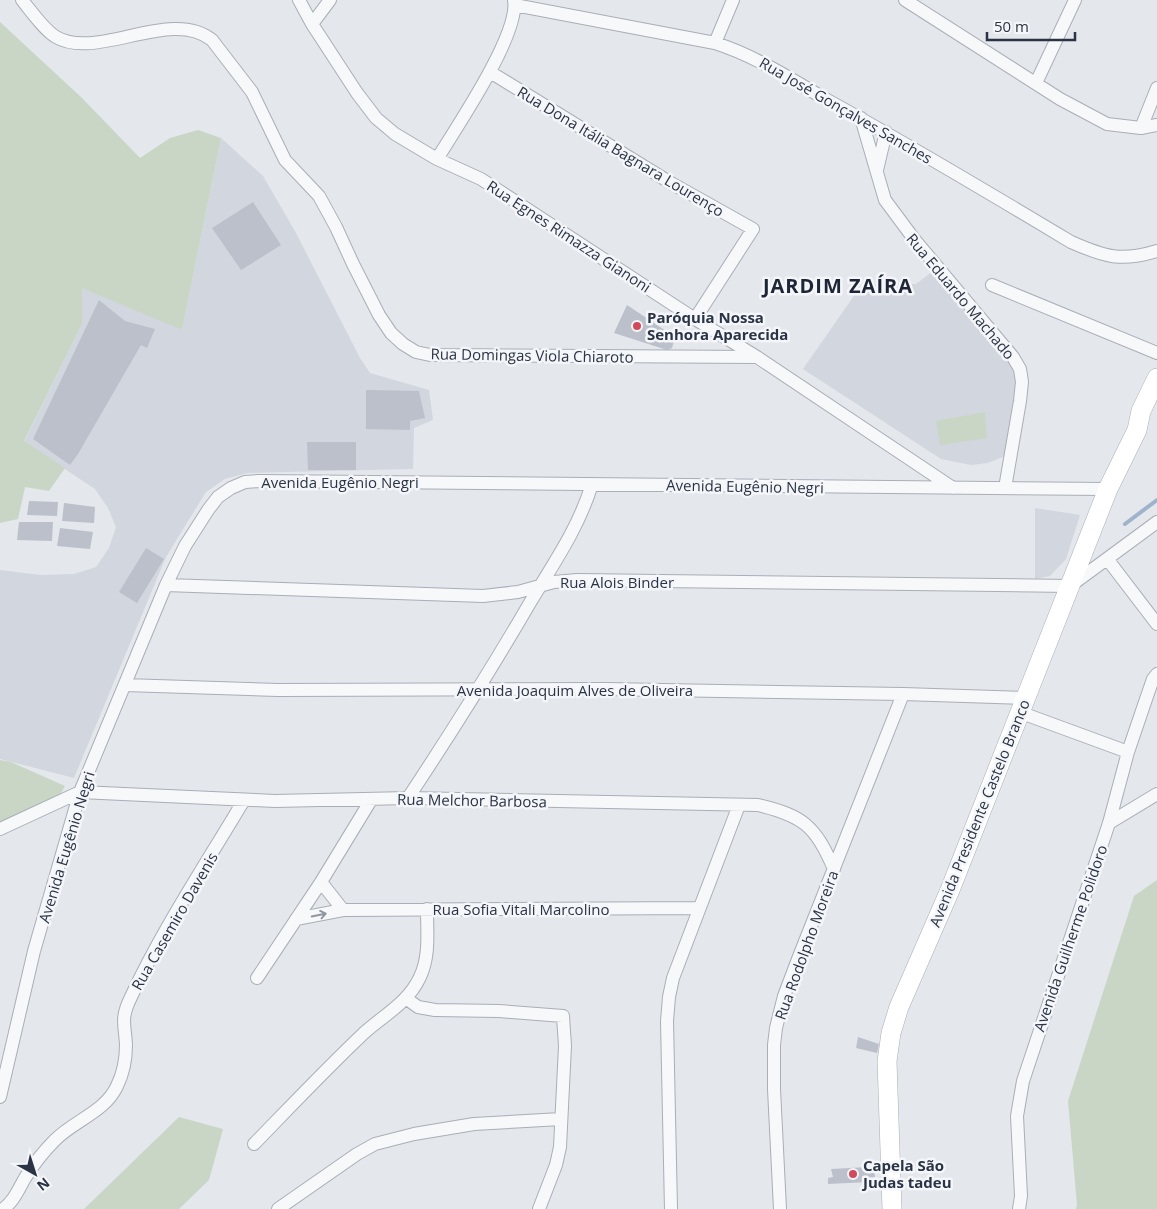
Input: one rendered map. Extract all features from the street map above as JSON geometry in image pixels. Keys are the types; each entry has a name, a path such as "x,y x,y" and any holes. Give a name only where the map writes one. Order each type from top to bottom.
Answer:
{"street":[{"name":"Rua Domingas Viola Chiaroto","path":"22,0 54,36 76,44 87,44 140,33 168,31 195,31 204,34 212,40 252,92 285,160 319,196 336,226 353,264 391,333 416,352 430,356 757,357"},
{"name":"Rua Egnes Rimazza Gianoni","path":"298,0 357,93 376,118 395,134 437,160 481,179 695,319 757,357 953,488"},
{"path":"312,24 330,0"},
{"path":"714,43 733,0"},
{"path":"905,0 1060,99 1107,124 1141,128 1157,125"},
{"path":"1036,83 1074,0"},
{"path":"437,160 490,72 510,27 515,3"},
{"name":"Rua José Gonçalves Sanches","path":"515,3 714,43 757,60 886,132 1072,242 1100,254 1124,258 1157,251"},
{"name":"Rua Dona Itália Bagnara Lourenço","path":"490,72 663,178 753,229 695,319"},
{"path":"1141,128 1157,88"},
{"name":"Rua Eduardo Machado","path":"861,118 884,200 1013,356 1020,369 1022,382 1020,401 1005,488"},
{"name":"Rua Eduardo Machado","path":"877,170 886,132"},
{"path":"992,285 1157,353"},
{"name":"Avenida Presidente Castelo Branco","path":"892,1209 887,1061 891,1033 899,1007 950,890 1108,489 1137,430 1141,411 1156,382"},
{"name":"Avenida Presidente Castelo Branco","path":"1137,430 1157,410"},
{"name":"Avenida Eugênio Negri","path":"0,1097 34,951 80,792 166,585 185,546 218,497 231,488 245,482 370,481 1108,489"},
{"path":"408,798 479,689 569,539 586,506 592,484"},
{"path":"1070,586 1108,560 1157,522"},
{"path":"1108,560 1157,624"},
{"name":"Rua Alois Binder","path":"166,585 482,596 518,592 576,580 1070,586"},
{"name":"Avenida Guilherme Polidoro","path":"1019,1209 1021,1196 1018,1116 1022,1081 1109,823 1128,752 1147,696 1157,674"},
{"name":"Avenida Joaquim Alves de Oliveira","path":"125,685 278,690 605,689 903,694 1022,705 1128,752"},
{"name":"Rua Rodolpho Moreira","path":"780,1209 774,1089 776,1028 784,996 798,959 903,694"},
{"path":"0,828 80,792"},
{"name":"Rua Melchor Barbosa","path":"80,792 244,800 371,800 408,798 758,805 780,810 800,819 823,844 834,869"},
{"path":"1109,823 1157,794"},
{"name":"Rua Casemiro Davenis","path":"4,1209 11,1203 25,1178 56,1139 102,1106 117,1086 125,1057 126,1045 123,1023 130,999 151,958 244,800"},
{"path":"257,978 321,882 371,800"},
{"path":"671,1209 668,1005 673,978 739,805"},
{"path":"321,882 343,910"},
{"name":"Rua Sofia Vitali Marcolino","path":"296,919 343,910 699,908"},
{"path":"254,1144 365,1033 407,999 424,966 427,950 427,910"},
{"path":"407,999 418,1007 435,1010 499,1011 563,1016 565,1046 560,1147 556,1165 539,1209"},
{"path":"278,1209 357,1154 375,1144 414,1134 474,1124 561,1119"}],"shaded area":[{"path":"221,138 263,176 296,233 360,358 370,373 429,390 433,420 414,428 413,469 247,473 225,479 206,492 166,557 74,778 0,759 0,570 41,575 74,574 96,567 109,548 116,527 108,508 95,489 24,442 82,324 82,287 182,330"},
{"path":"932,272 989,334 1018,372 1018,397 1005,456 988,463 971,465 941,459 803,369 858,290 876,284 916,284"},
{"path":"1035,508 1080,515 1066,559 1050,576 1035,579"}],"green space":[{"path":"0,22 81,97 140,158 170,138 198,130 221,138 182,330 82,288 82,324 24,441 65,468 49,491 25,487 18,519 0,523"},
{"path":"985,412 987,438 940,445 936,421"},
{"path":"0,760 11,762 65,786 56,802 0,826"},
{"path":"1157,880 1157,1209 1076,1209 1068,1101 1134,896"},
{"path":"179,1117 223,1129 209,1180 179,1209 84,1209"}],"building":[{"path":"253,202 281,245 241,270 212,228"},
{"path":"99,300 125,321 155,329 147,348 141,345 70,465 33,439"},
{"name":"Paróquia Nossa Senhora Aparecida","path":"627,305 675,337 672,348 667,350 614,333"},
{"path":"366,390 419,391 425,418 410,421 410,430 366,429"},
{"path":"307,442 356,442 356,470 308,470"},
{"path":"29,501 58,502 57,516 27,515"},
{"path":"64,503 95,507 94,523 62,521"},
{"path":"19,522 53,522 52,541 17,540"},
{"path":"60,528 93,532 90,549 57,546"},
{"path":"146,548 164,559 137,603 119,592"},
{"path":"858,1037 879,1044 877,1053 856,1048"},
{"name":"Capela São Judas tadeu","path":"869,1167 868,1170 874,1169 875,1177 869,1178 869,1182 828,1184 828,1178 833,1177 831,1169"}],"waterway":[{"path":"1125,524 1157,500"}],"place":[{"name":"Paróquia Nossa Senhora Aparecida","path":"637,326"},
{"name":"Capela São Judas tadeu","path":"853,1174"}],"district":[{"name":"JARDIM ZAÍRA","path":"838,285"}]}
